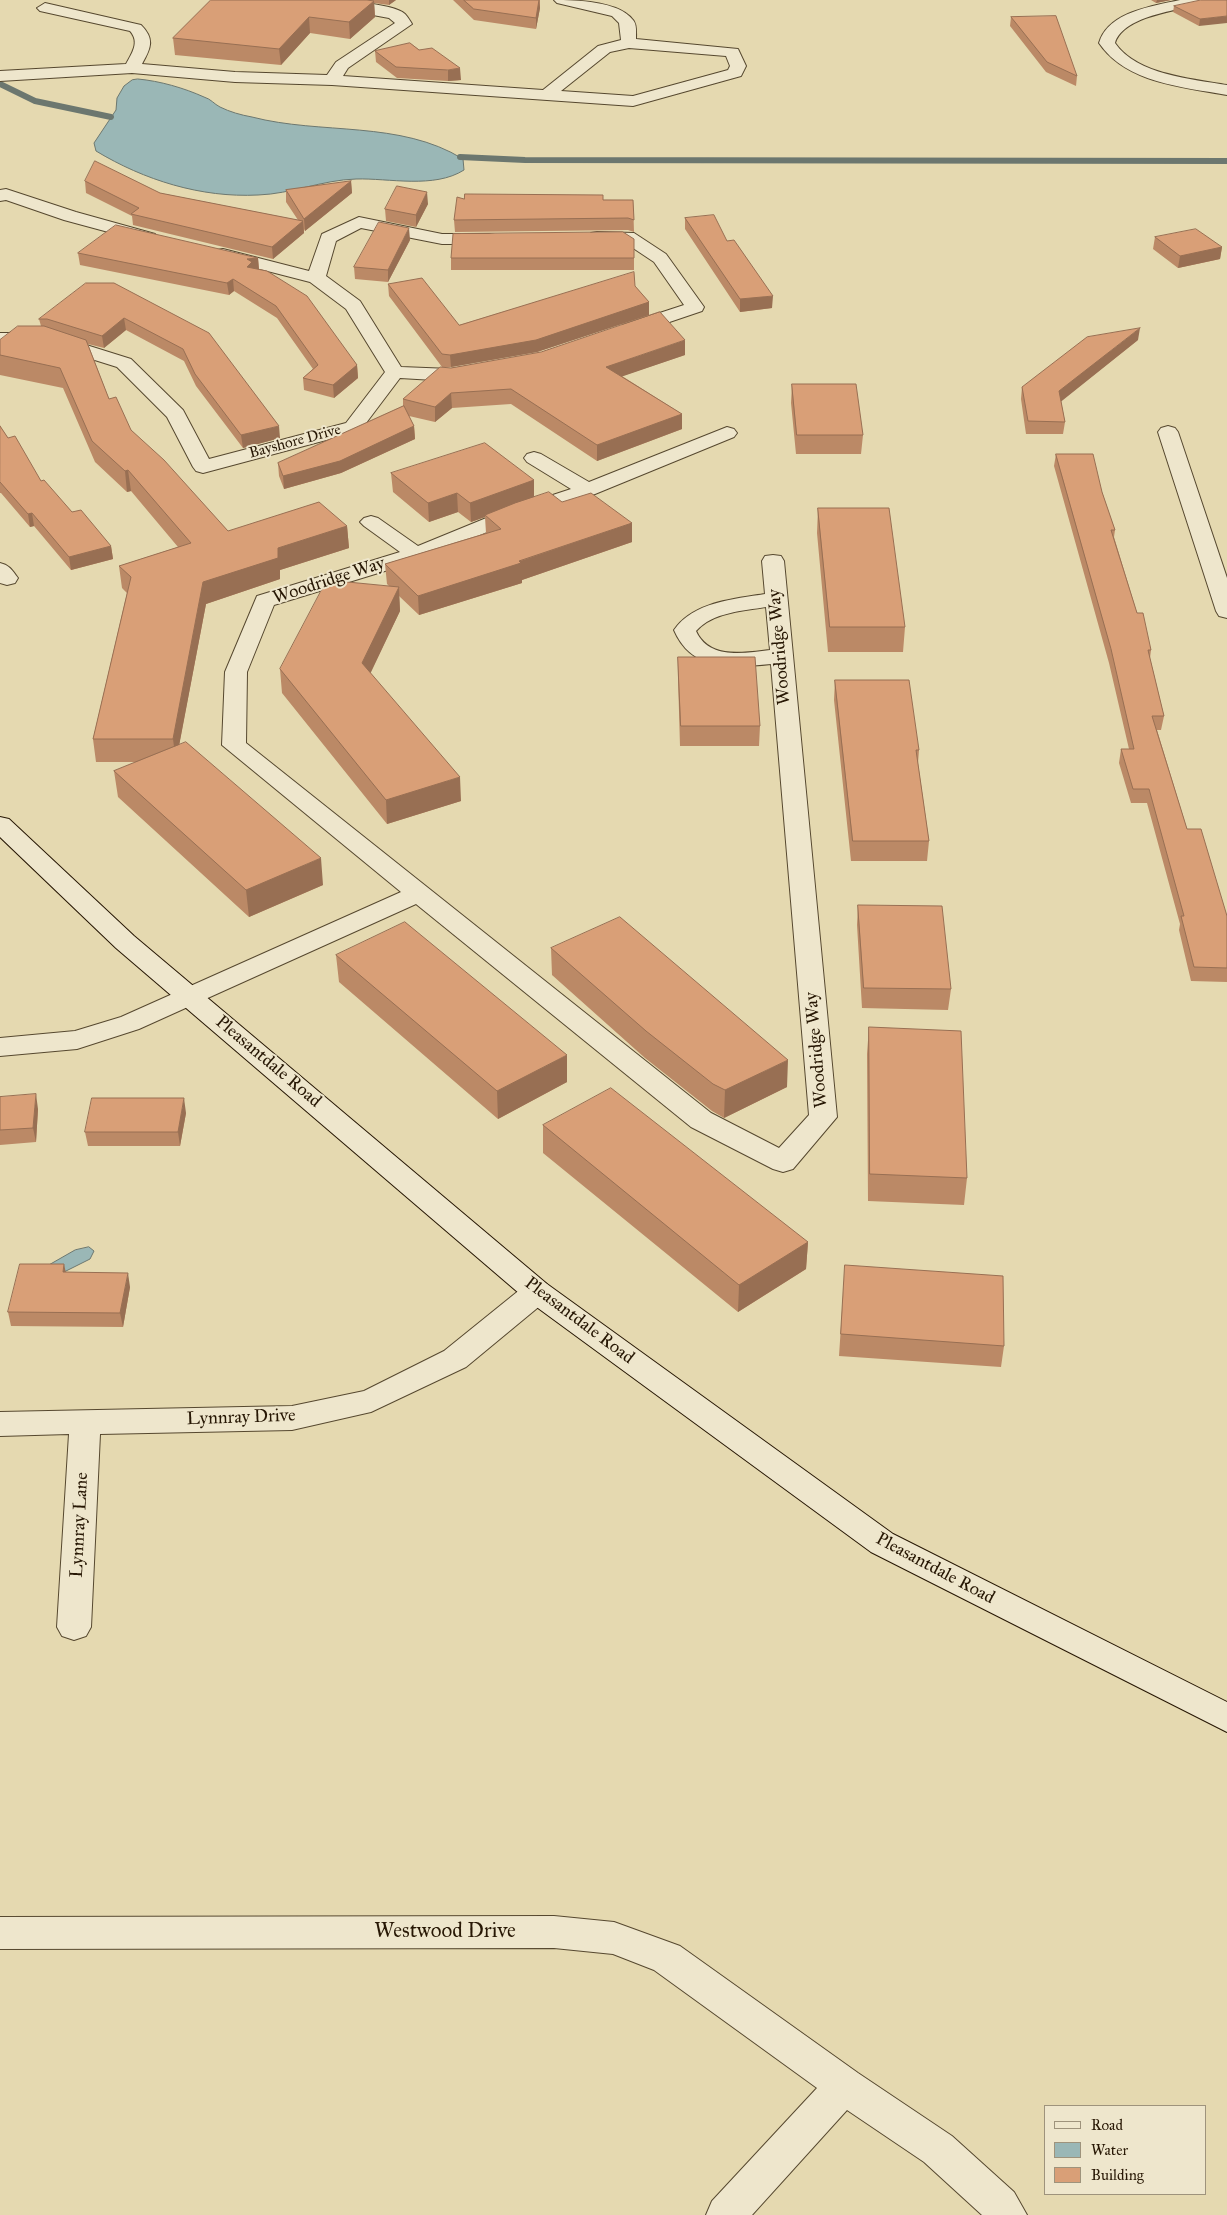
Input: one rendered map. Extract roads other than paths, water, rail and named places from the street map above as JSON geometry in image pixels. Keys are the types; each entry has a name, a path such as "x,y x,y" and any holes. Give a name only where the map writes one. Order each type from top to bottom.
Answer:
{"street":[{"path":"320,0 393,14 399,17 404,24 342,65 332,80"},
{"path":"562,0 617,13 627,22 629,43"},
{"path":"1203,0 1152,12 1130,20 1112,32 1107,43 1109,49 1120,59 1156,75 1227,90"},
{"path":"45,8 135,28 141,34 143,48 132,68"},
{"path":"0,76 132,68 235,77 332,80 545,96 633,101 735,73 738,66 732,52 629,43 604,49 545,96"},
{"path":"3,195 70,216 168,242"},
{"path":"316,278 328,238 358,222 442,239 511,238"},
{"path":"579,238 628,237 660,258 695,307 614,335"},
{"path":"206,250 316,278 353,306 395,372 451,375 487,369"},
{"name":"Bayshore Drive","path":"0,339 48,339 124,364 176,414 203,467 353,427 395,372"},
{"path":"1168,432 1227,611"},
{"name":"Woodridge Way","path":"727,433 588,490 508,516 416,554 264,601 236,672 234,745 701,1120 783,1162 823,1117 773,561"},
{"path":"534,458 588,490"},
{"path":"371,522 416,554"},
{"path":"775,599 704,615 690,623 685,630 687,639 695,649 703,654 717,658 752,659 781,656"},
{"name":"Pleasantdale Road","path":"0,824 126,942 537,1292 882,1543 1227,1718"},
{"path":"0,1047 77,1040 130,1023 420,893"},
{"name":"Lynnray Drive","path":"0,1424 292,1418 371,1401 455,1358 537,1292"},
{"name":"Lynnray Lane","path":"74,1627 85,1422"},
{"name":"Westwood Drive","path":"0,1933 554,1932 614,1938 667,1958 844,2086 938,2149 1000,2205 1007,2215"},
{"path":"726,2215 844,2086"}],"water":[{"path":"132,80 155,81 180,88 211,100 224,109 248,116 305,126 387,133 413,139 439,147 463,159 464,170 452,176 425,181 343,180 258,195 215,193 174,185 134,171 96,151 94,143 116,110 117,98 124,86"},
{"path":"89,1247 94,1251 90,1259 64,1272 47,1266 75,1250"}],"waterway":[{"path":"0,84 35,101 111,117"},
{"path":"460,157 525,160 1227,161"}]}
